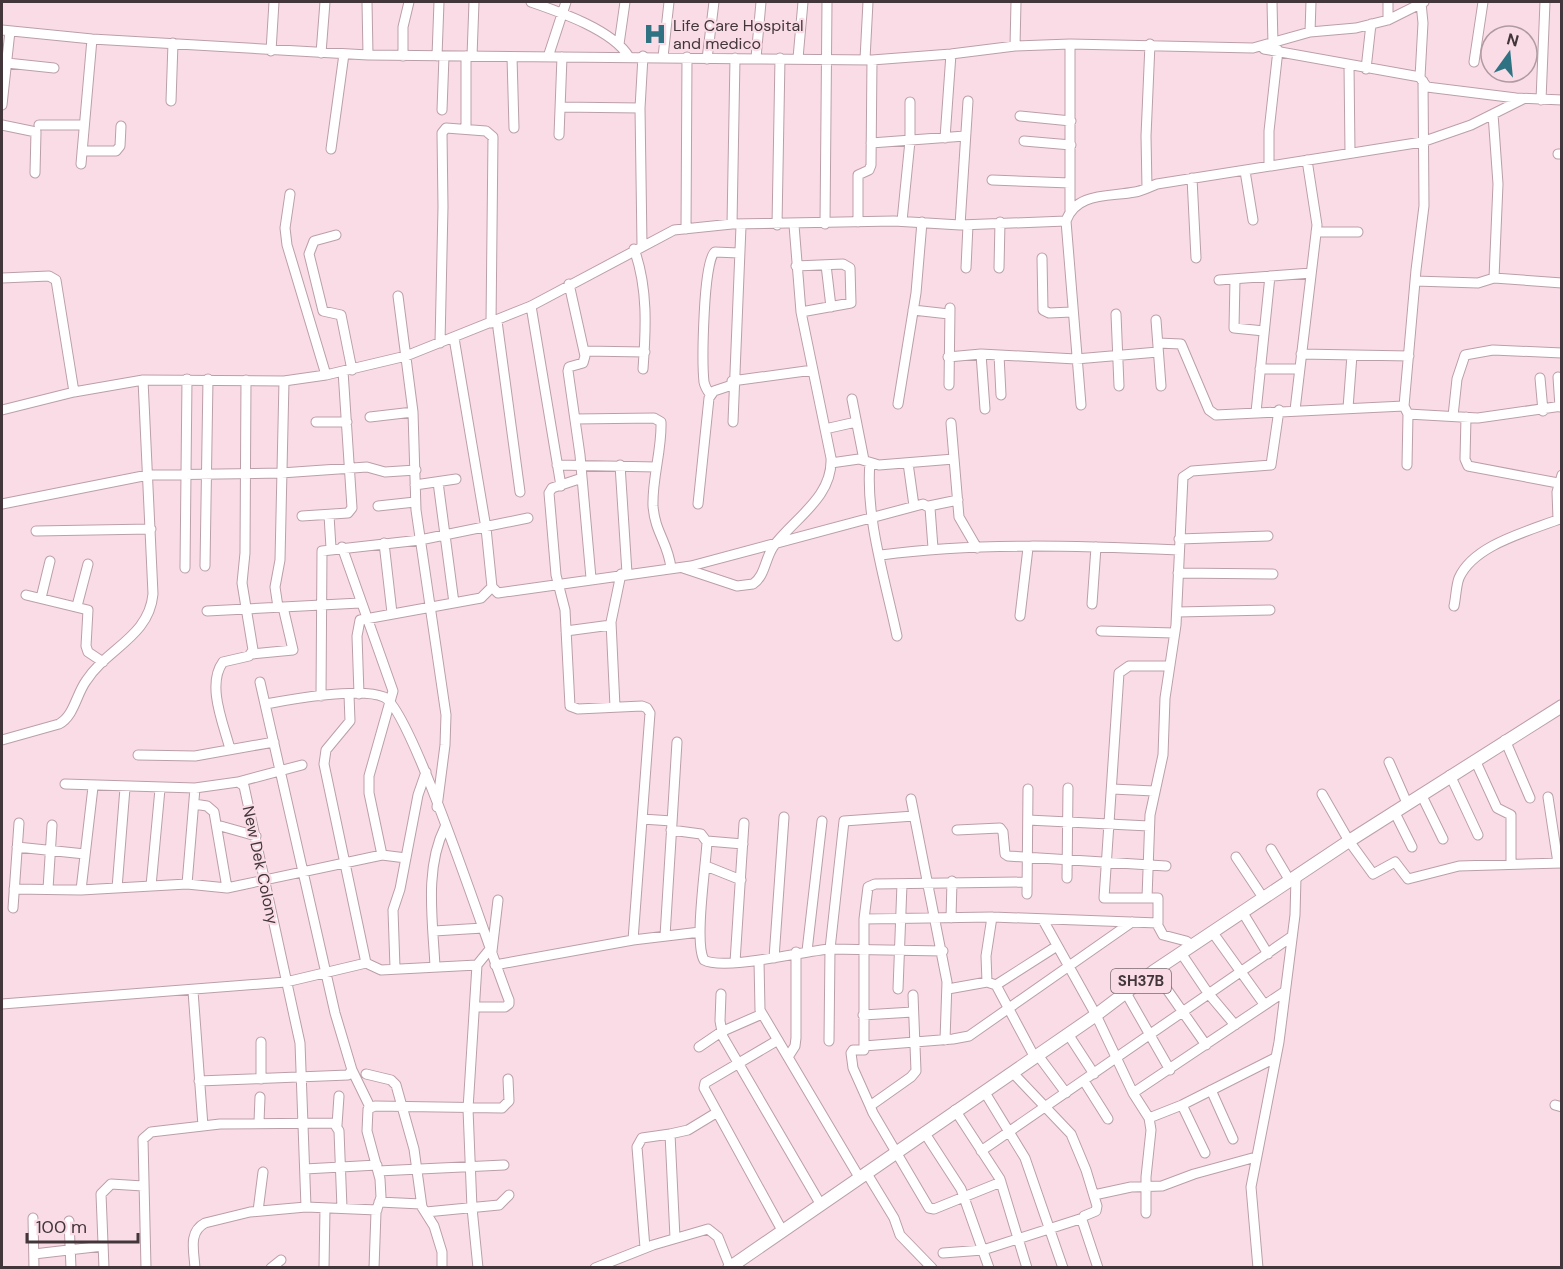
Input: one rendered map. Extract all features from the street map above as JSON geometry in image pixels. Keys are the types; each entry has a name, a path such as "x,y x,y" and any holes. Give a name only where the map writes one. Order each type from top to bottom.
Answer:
{"main road":[{"name":"SH37B","path":"730,1267 924,1131 1096,1015 1154,971 1394,811 1562,706"}],"street":[{"path":"271,51 274,2"},
{"path":"321,53 325,2"},
{"path":"367,2 368,55"},
{"path":"403,56 404,27 409,2"},
{"path":"439,2 442,110"},
{"path":"466,128 474,2"},
{"path":"531,2 563,13 620,44 629,57"},
{"path":"548,57 566,2"},
{"path":"620,44 625,2"},
{"path":"663,57 669,2"},
{"path":"707,58 714,2"},
{"path":"756,58 761,2"},
{"path":"798,58 803,2"},
{"path":"825,224 827,2"},
{"path":"858,222 858,175 871,168 868,2"},
{"path":"1015,46 1016,2"},
{"path":"1269,166 1269,131 1276,47 1272,2"},
{"path":"1310,32 1311,2"},
{"path":"1388,2 1388,20"},
{"path":"1276,47 1310,32 1356,28 1388,20 1423,2 1421,79 1424,206 1409,356 1406,410 1407,465"},
{"path":"1474,62 1483,2"},
{"path":"1541,100 1545,2"},
{"path":"1366,69 1371,24"},
{"path":"2,105 7,63 6,30 92,39 271,51 403,56 780,57 868,60 951,54 1015,46 1070,44 1276,47 1366,69 1421,79 1427,87 1523,99 1562,100"},
{"path":"81,164 92,39"},
{"path":"171,101 173,43"},
{"path":"1070,44 1070,210 1066,221 1081,405"},
{"path":"1147,188 1146,136 1150,44"},
{"path":"331,149 344,54"},
{"path":"945,138 951,54"},
{"path":"512,57 514,128"},
{"path":"559,135 562,57"},
{"path":"643,57 638,247 642,275 645,352 643,369"},
{"path":"686,229 687,57"},
{"path":"777,225 780,57"},
{"path":"733,422 732,383 739,253 736,225 735,58"},
{"path":"7,63 54,68"},
{"path":"1349,65 1350,153"},
{"path":"1070,210 1089,198 1137,192 1192,178 1424,141 1471,125 1523,99"},
{"path":"966,268 965,136 968,101"},
{"path":"902,221 910,141 910,102"},
{"path":"560,107 640,108"},
{"path":"1493,114 1498,184 1494,278"},
{"path":"1020,116 1071,121"},
{"path":"2,125 36,132 34,173"},
{"path":"39,125 84,125"},
{"path":"82,151 116,151 120,146 121,126"},
{"path":"440,343 442,133 446,128 486,130 493,138 494,322 520,492"},
{"path":"871,143 965,136"},
{"path":"1024,141 1071,145"},
{"path":"1294,410 1317,232 1307,160"},
{"path":"1245,171 1252,220"},
{"path":"1192,178 1196,258"},
{"path":"992,180 1070,183"},
{"path":"290,194 285,228 287,245 326,375"},
{"path":"2,410 74,392 143,380 284,381 326,375 406,356 531,306 638,247 674,230 736,225 858,222 902,221 964,225 1066,221"},
{"path":"898,404 913,310 921,222"},
{"path":"999,268 1000,222"},
{"path":"682,568 737,586 749,586 760,577 768,556 777,542 817,499 831,463 801,312 794,225"},
{"path":"1317,232 1358,232"},
{"path":"302,516 348,513 352,508 347,422 347,370 341,315 323,310 309,254 314,241 336,234"},
{"path":"698,504 710,394 704,378 706,285 710,258 715,252 739,253"},
{"path":"1042,258 1043,310 1049,313 1072,312"},
{"path":"796,266 845,264 850,268 852,301 801,312"},
{"path":"826,265 831,307"},
{"path":"1219,280 1311,273"},
{"path":"2,278 49,276 56,280 74,392"},
{"path":"1256,412 1270,276"},
{"path":"1415,282 1478,283 1494,278 1562,283"},
{"path":"1235,279 1234,328 1264,332"},
{"path":"569,284 584,351 583,363 571,366 568,371 581,465 591,578"},
{"path":"398,296 413,411 415,502 446,715 445,745 437,807"},
{"path":"531,306 561,486"},
{"path":"913,310 949,311 949,385"},
{"path":"1116,314 1119,386"},
{"path":"1156,321 1161,386"},
{"path":"454,338 486,528 492,587 498,593 591,578 682,568 914,506 923,504 929,506 958,500"},
{"path":"948,357 981,354 1076,359 1118,356 1177,342 1183,346 1211,412 1216,415 1348,408 1406,410 1466,417 1543,411 1561,406 1558,377"},
{"path":"1454,416 1457,380 1465,355 1493,350 1562,353"},
{"path":"584,351 645,352"},
{"path":"981,354 985,409"},
{"path":"1301,354 1409,356"},
{"path":"999,355 1001,395"},
{"path":"1348,408 1352,355"},
{"path":"1260,369 1299,369"},
{"path":"710,394 732,383 813,370"},
{"path":"1540,378 1543,411"},
{"path":"185,568 187,379"},
{"path":"205,566 208,379"},
{"path":"2,740 63,722 85,681 136,632 149,614 153,594 143,380"},
{"path":"246,380 242,583 252,654"},
{"path":"230,749 216,693 216,679 224,662 252,654 292,650 275,587 280,560 284,381"},
{"path":"852,399 867,462 873,517 897,636"},
{"path":"1147,898 1149,826 1154,791 1163,755 1169,666 1177,612 1183,477 1191,471 1271,465 1279,410"},
{"path":"370,417 413,411"},
{"path":"1454,606 1460,577 1478,557 1506,539 1560,518 1560,479 1468,466 1465,459 1466,417"},
{"path":"575,419 660,420 653,504 656,528 667,547 670,568"},
{"path":"316,422 347,422"},
{"path":"825,429 856,422"},
{"path":"951,423 961,522 977,548"},
{"path":"831,463 867,462 875,465 954,459"},
{"path":"908,463 914,506"},
{"path":"557,465 656,467"},
{"path":"615,707 611,625 624,574 620,465"},
{"path":"2,504 148,475 281,473 371,467 390,472 416,470"},
{"path":"582,478 551,489 549,496 557,583 565,610 572,708 642,706 649,710 633,940"},
{"path":"415,485 456,479"},
{"path":"438,482 447,535 454,603"},
{"path":"378,506 415,502"},
{"path":"929,506 933,548"},
{"path":"329,515 331,548"},
{"path":"321,696 320,555 322,551 331,548 420,540 528,518"},
{"path":"36,531 151,529"},
{"path":"1179,539 1268,536"},
{"path":"384,543 392,613"},
{"path":"342,547 360,603 392,683 391,701 369,776 369,793 382,855"},
{"path":"881,555 933,548 1096,547 1179,550"},
{"path":"1092,604 1096,547"},
{"path":"1020,616 1028,548"},
{"path":"41,598 50,561"},
{"path":"77,606 88,564"},
{"path":"1178,573 1273,574"},
{"path":"492,587 481,598 366,617 360,620 350,720 324,756 343,862 366,963 375,969 477,965 491,952 498,900"},
{"path":"26,595 85,608 90,614 88,652 103,662"},
{"path":"207,612 360,603"},
{"path":"1177,612 1270,610"},
{"path":"566,631 611,625"},
{"path":"1101,631 1174,633"},
{"path":"1169,666 1129,666 1124,667 1119,673 1104,898 1160,898 1157,924 1163,935 1186,941 1193,946"},
{"path":"260,682 326,973 352,1070 370,1107"},
{"path":"266,704 354,694 378,695 391,701 426,772 509,1004 505,1007 476,1007"},
{"path":"1505,740 1530,798"},
{"path":"138,756 195,756 274,742"},
{"path":"665,936 677,742"},
{"path":"1475,760 1497,808 1511,815 1511,864"},
{"path":"1389,762 1407,803"},
{"path":"65,784 125,788 195,788 238,782 302,765"},
{"path":"395,968 393,910 418,795 426,772"},
{"path":"1450,775 1478,835"},
{"name":"New Dek Colony","path":"238,782 244,786 296,1021 302,1077 306,1207"},
{"path":"81,890 93,787"},
{"path":"117,888 125,788"},
{"path":"187,884 195,788"},
{"path":"1067,878 1068,788"},
{"path":"151,886 160,789"},
{"path":"1028,789 1028,894"},
{"path":"1112,789 1154,791"},
{"path":"1322,794 1349,841 1371,873 1376,874 1396,862 1406,879 1459,866 1560,863 1548,797"},
{"path":"1421,794 1443,839"},
{"path":"911,799 943,951 948,989 945,1040"},
{"path":"194,804 211,808 217,825 227,888"},
{"path":"1394,811 1412,847"},
{"path":"830,1041 830,949 844,821 914,816"},
{"path":"774,958 784,817"},
{"path":"642,819 701,834 707,841 743,844"},
{"path":"1028,819 1149,826"},
{"path":"807,951 822,821"},
{"path":"13,908 18,823"},
{"path":"735,962 744,823"},
{"path":"48,889 52,825"},
{"path":"217,825 256,836"},
{"path":"435,967 433,870 438,844 445,827"},
{"path":"957,830 1000,828 1006,855 1166,866"},
{"path":"707,841 700,932 700,951 704,960 713,963 759,961 796,952 830,949 943,951"},
{"path":"17,847 86,854"},
{"path":"1258,1268 1251,1187 1279,1042 1291,937 1293,879 1271,849"},
{"path":"14,889 81,890 187,884 227,888 382,855 406,858"},
{"path":"1236,857 1264,899"},
{"path":"705,866 741,880"},
{"path":"951,918 952,881"},
{"path":"1001,1182 934,1209 929,1208 870,1106 852,1061 852,1051 864,1050 864,919 869,885 952,881 1028,882"},
{"path":"898,989 902,884"},
{"path":"1243,913 1268,954"},
{"path":"864,919 992,917 1157,924"},
{"path":"992,917 986,956 991,983 1009,1006 1036,1055 1066,1093"},
{"path":"1043,920 1096,1015 1133,1093 1149,1118 1151,1130 1146,1214"},
{"path":"864,1046 969,1036 1132,922"},
{"path":"434,931 483,928"},
{"path":"495,965 633,940 700,932"},
{"path":"1213,933 1264,1004"},
{"path":"981,1151 1291,937"},
{"path":"948,989 991,983 1057,946"},
{"path":"788,1057 795,1046 796,1038 796,952"},
{"path":"1181,953 1208,993 1235,1025"},
{"path":"759,961 758,1004 762,1014 863,1175 894,1218 900,1235 932,1268"},
{"path":"2,1004 286,982 366,963"},
{"path":"477,965 468,1109 472,1207 478,1268"},
{"path":"1154,971 1206,1045"},
{"path":"193,991 202,1126"},
{"path":"1133,1093 1284,992"},
{"path":"1125,993 1170,1070"},
{"path":"721,994 721,1032 821,1204"},
{"path":"870,1106 914,1074 913,995"},
{"path":"863,1015 913,1012"},
{"path":"699,1047 721,1032 762,1014"},
{"path":"1068,1034 1094,1074"},
{"path":"778,1040 704,1085 716,1113 783,1232"},
{"path":"261,1042 261,1079"},
{"path":"1149,1118 1182,1105 1275,1058"},
{"path":"199,1081 348,1075 352,1070"},
{"path":"943,1252 983,1250 1083,1218 1097,1209 1074,1140 1012,1072"},
{"path":"366,1074 391,1080 396,1085 404,1107 418,1168 424,1208 434,1226 440,1244 442,1268"},
{"path":"370,1107 468,1109 506,1107 509,1101 508,1079"},
{"path":"1084,1081 1108,1119"},
{"path":"1211,1090 1233,1139"},
{"path":"984,1091 1025,1158 1063,1268"},
{"path":"259,1122 260,1096"},
{"path":"339,1096 337,1125 342,1208"},
{"path":"1182,1105 1205,1153"},
{"path":"370,1107 366,1112 367,1131 377,1168 378,1206 374,1268"},
{"path":"955,1110 1001,1182 1017,1239 1028,1268"},
{"path":"645,1248 637,1147 642,1138 670,1134 693,1127 716,1113"},
{"path":"146,1268 143,1139 146,1135 202,1126 259,1122 334,1123 337,1125"},
{"path":"924,1131 941,1155 964,1196 989,1268"},
{"path":"670,1134 675,1238"},
{"path":"1094,1195 1131,1187 1162,1186 1194,1174 1256,1157"},
{"path":"305,1170 340,1167 504,1166"},
{"path":"258,1211 263,1172"},
{"path":"104,1268 99,1202 104,1187 119,1183 143,1186"},
{"path":"195,1268 193,1235 198,1226 258,1211 306,1207 472,1207 500,1205 509,1195"},
{"path":"324,1268 325,1208"},
{"path":"33,1218 34,1268"},
{"path":"1083,1218 1098,1268"},
{"path":"69,1221 71,1268"},
{"path":"595,1268 645,1248 703,1230 712,1231 718,1237 730,1267"},
{"path":"34,1254 103,1246"},
{"path":"271,1268 280,1260"}],"place":[{"name":"Life Care Hospital and medico","path":"655,34"}]}
